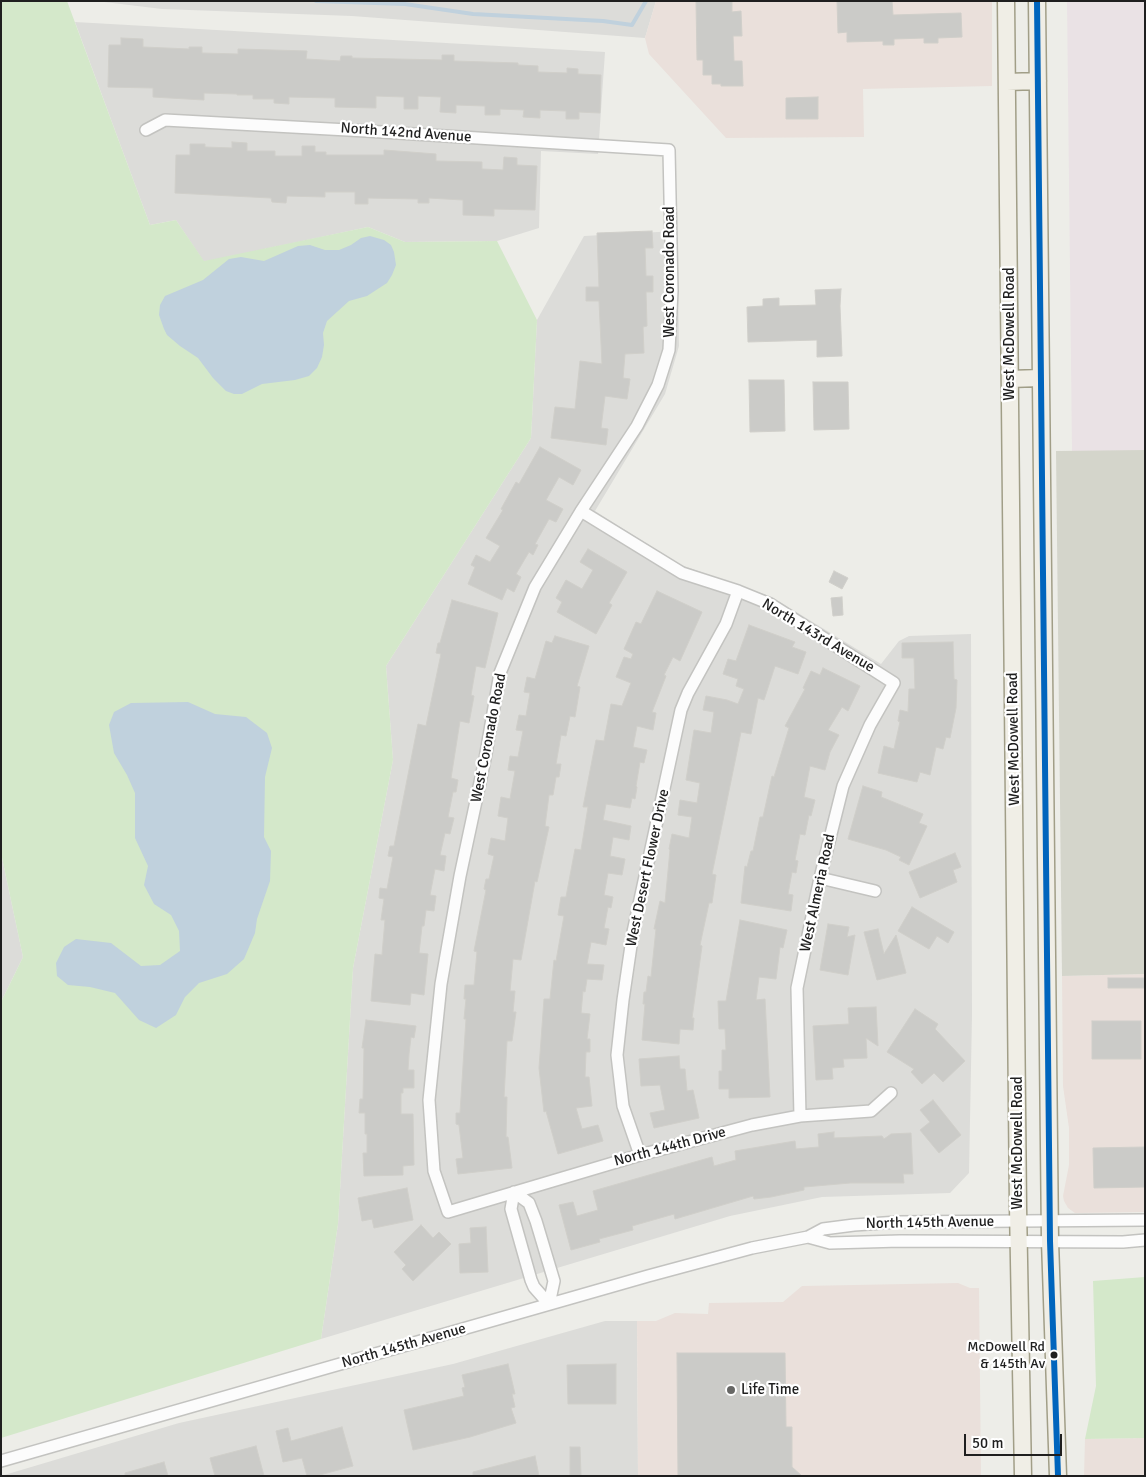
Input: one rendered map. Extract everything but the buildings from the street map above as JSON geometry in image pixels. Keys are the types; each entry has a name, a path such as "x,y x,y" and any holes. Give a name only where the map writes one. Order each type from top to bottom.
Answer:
{"main road":[{"name":"West McDowell Road","path":"1006,1 1018,1221 1023,1476"},
{"name":"West McDowell Road","path":"1037,1 1050,1241 1058,1476"},
{"path":"1007,82 1038,81"},
{"path":"1010,379 1040,378"}],"street":[{"name":"North 142nd Avenue","path":"146,130 165,120 366,130 669,150"},
{"name":"West Coronado Road","path":"448,1212 434,1171 429,1100 441,984 500,673 535,587 636,426 658,385 669,350 672,290 669,150"},
{"name":"North 143rd Avenue","path":"581,511 682,573 738,591 770,604 894,683"},
{"name":"West Desert Flower Drive","path":"640,1155 623,1106 617,1055 622,1000 633,932 681,710 688,693 726,624 738,591"},
{"name":"West Almeria Road","path":"800,1116 797,988 820,878 842,786 870,725 894,683"},
{"path":"820,878 875,891"},
{"name":"North 144th Drive","path":"448,1212 640,1155 752,1125 800,1116 871,1112 891,1093"},
{"path":"514,1192 530,1203 536,1222 554,1280 549,1304 534,1287 531,1280 511,1209 514,1192"},
{"name":"North 145th Avenue","path":"1,1461 714,1258 808,1237 823,1229 854,1225 1050,1220 1145,1220"},
{"name":"North 145th Avenue","path":"808,1237 830,1242 1115,1242 1145,1240"}],"shaded area":[{"path":"96,1 656,1 645,38 352,16 162,9"},
{"path":"656,1 992,1 992,86 863,89 864,137 726,138 649,54 645,38"},
{"path":"1067,1 1145,1 1145,451 1072,452"},
{"path":"75,22 605,52 598,154 541,151 539,228 497,241 405,242 368,227 204,262 176,220 150,225"},
{"path":"677,231 679,346 665,394 595,511 681,565 772,597 881,664 899,641 909,636 971,634 972,1015 969,1173 950,1193 822,1197 730,1216 321,1339 338,1224 353,968 393,760 386,666 531,438 537,320 584,236"},
{"path":"1145,450 1145,974 1062,976 1056,451"},
{"path":"1,853 23,957 1,1002"},
{"path":"1145,974 1145,1212 1075,1213 1068,1208 1063,1196 1069,1165 1069,1128 1063,1086 1062,976"},
{"path":"958,1283 970,1288 979,1288 981,1476 638,1476 637,1321 656,1321 675,1313 708,1314 709,1303 783,1302 802,1286"},
{"path":"605,1321 637,1321 638,1476 1,1476 179,1423 453,1364"},
{"path":"1145,1438 1145,1476 1084,1476 1085,1439"}],"green space":[{"path":"1,1 67,1 150,225 176,220 204,261 368,227 405,242 497,241 537,320 531,438 386,666 393,760 353,968 338,1224 321,1339 1,1438 1,1002 23,957 1,853"},
{"path":"1145,1277 1145,1438 1085,1439 1096,1386 1093,1281"}],"water":[{"path":"370,236 384,240 391,245 396,265 392,275 387,283 367,296 349,301 327,321 323,333 322,357 317,368 309,376 295,380 262,384 242,394 234,394 226,391 213,378 198,358 167,335 164,329 159,315 160,305 165,296 203,280 229,259 241,257 264,261 298,246 310,245 325,250 339,250 361,238"},
{"path":"188,702 215,714 246,717 267,733 272,748 265,777 264,837 271,851 270,881 257,919 255,933 244,959 227,974 199,983 185,997 176,1015 156,1028 139,1020 115,993 90,987 68,985 57,976 56,963 64,947 76,939 111,943 141,966 160,965 180,951 179,931 171,915 154,904 144,885 148,866 135,838 135,793 114,753 109,725 114,712 131,703"}],"waterway":[{"path":"316,1 405,4 473,14 603,21 632,25 646,1"}],"transit line":[{"path":"1037,1 1050,1241 1058,1476"}],"place":[{"name":"McDowell Rd & 145th Av","path":"1054,1355"},
{"name":"Life Time","path":"731,1390"}]}
